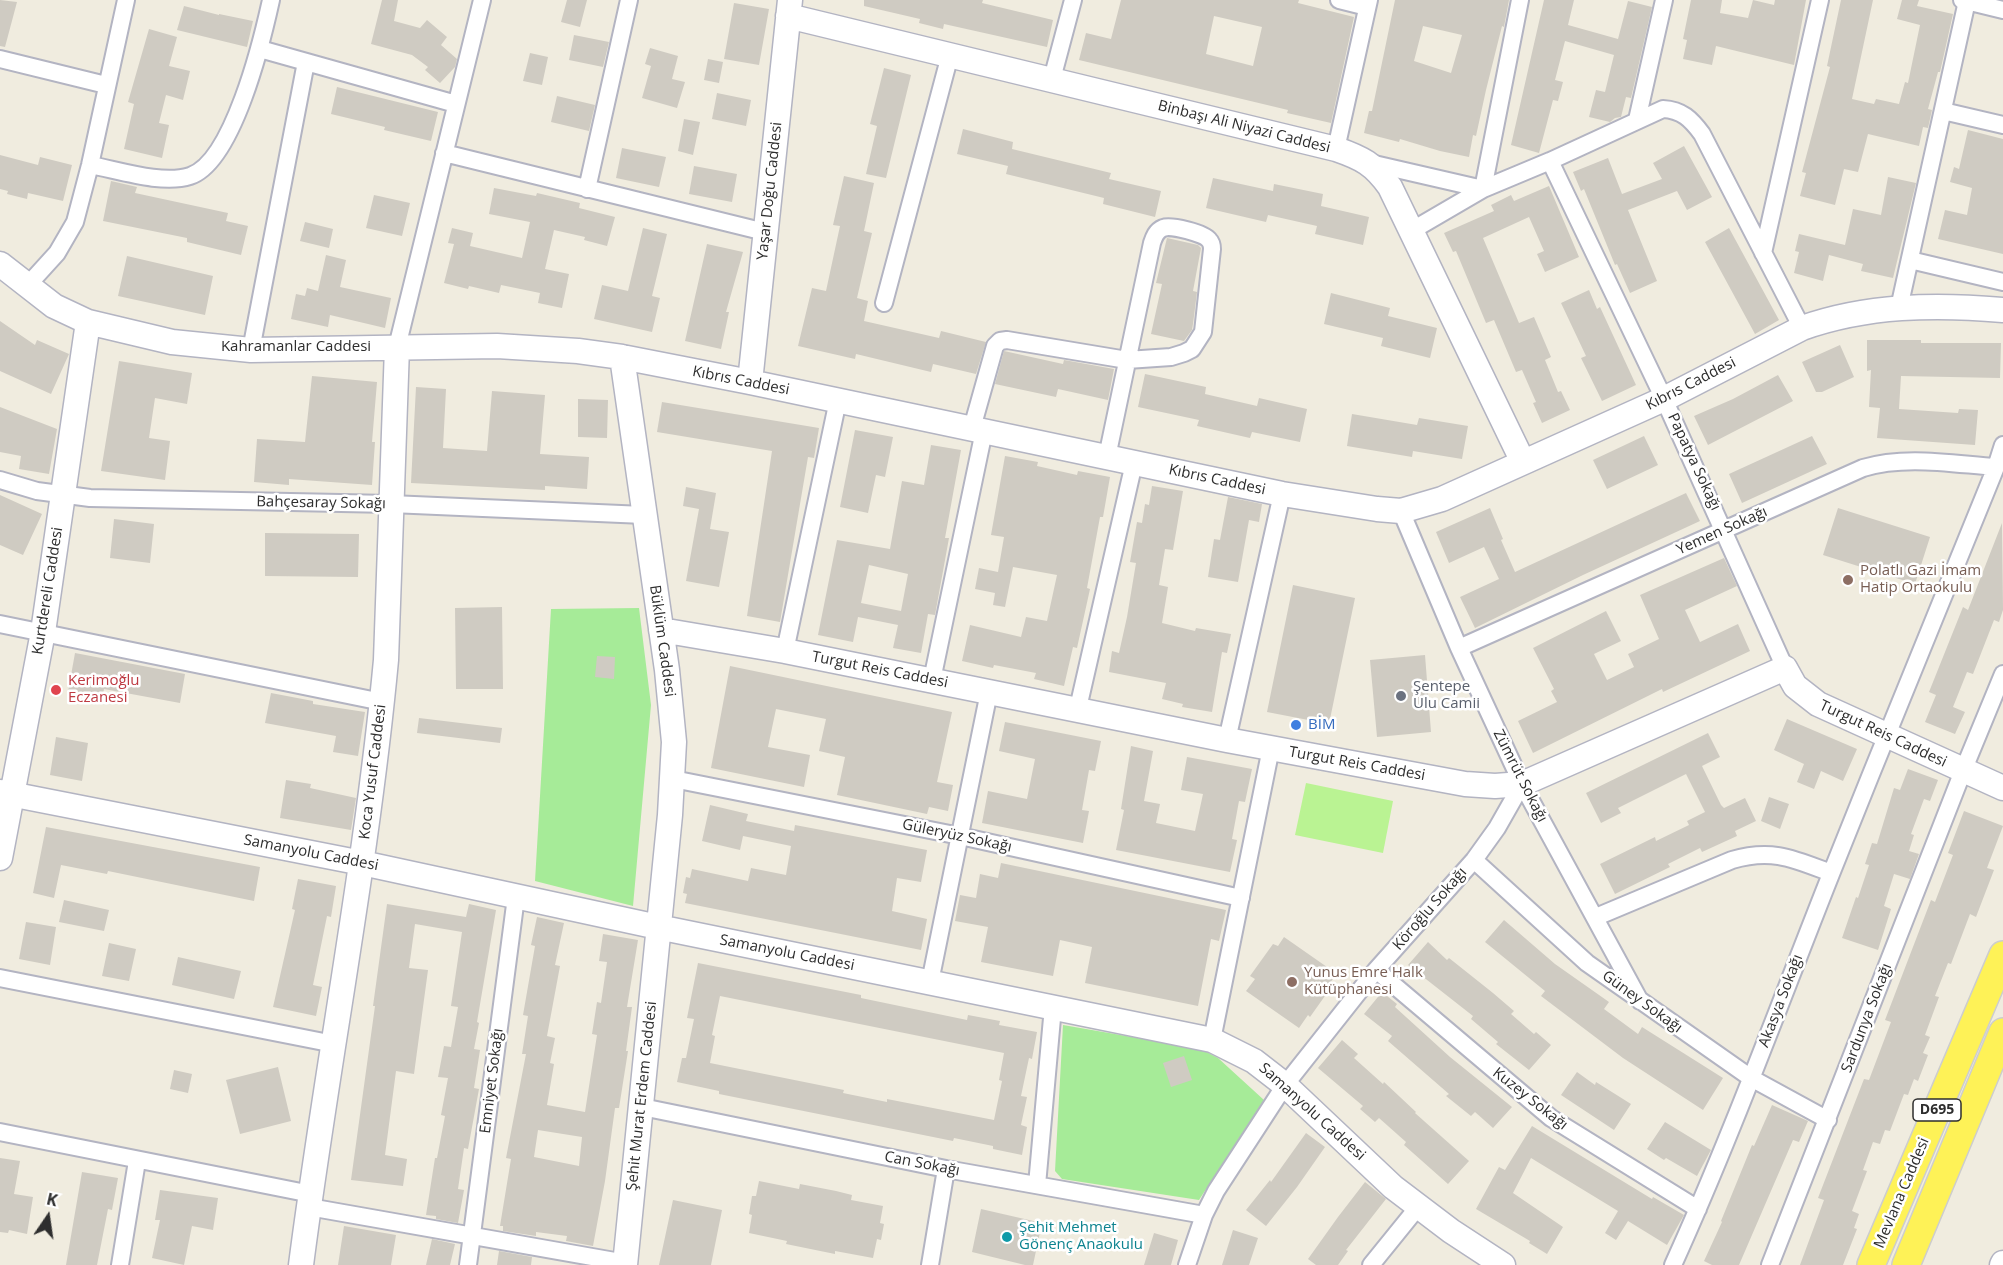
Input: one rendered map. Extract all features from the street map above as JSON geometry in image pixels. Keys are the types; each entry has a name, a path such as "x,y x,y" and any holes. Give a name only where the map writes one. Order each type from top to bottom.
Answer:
{"main road":[{"name":"Mevlana Caddesi","path":"1871,1265 2003,955"},
{"name":"Mevlana Caddesi","path":"1906,1265 2003,1032"}],"street":[{"path":"27,286 57,253 75,222 90,165 126,0"},
{"path":"90,165 173,179 192,175 208,162 221,148 234,120 260,49 271,0"},
{"path":"398,347 482,0"},
{"path":"587,189 629,0"},
{"path":"1052,79 1073,0"},
{"path":"1336,150 1368,4 1339,0"},
{"path":"1483,189 1520,0"},
{"path":"1637,120 1664,0"},
{"path":"1763,253 1820,0"},
{"path":"1899,308 1965,1 2003,10"},
{"name":"Binbaşı Ali Niyazi Caddesi","path":"789,8 950,55 1336,150 1369,163 1380,172 1390,187 1523,462"},
{"name":"Yaşar Doğu Caddesi","path":"750,382 789,8"},
{"path":"260,49 456,104"},
{"path":"884,303 950,55"},
{"path":"0,59 106,85"},
{"path":"251,350 306,62"},
{"path":"1411,231 1483,189 1663,109 1674,109 1683,113 1702,134 1802,328"},
{"path":"1943,111 2003,125"},
{"path":"444,153 765,232"},
{"name":"Papatya Sokağı","path":"1550,161 1725,529 1785,668"},
{"path":"1369,163 1483,189"},
{"path":"932,680 995,346 1000,341 1007,340 1127,360 1171,357 1192,350 1203,332 1212,249 1210,241 1204,235 1174,227 1163,228 1155,234 1127,360 1107,456"},
{"path":"1910,260 2003,282"},
{"name":"Kahramanlar Caddesi","path":"0,264 54,306 88,322 172,342 251,350 398,347"},
{"name":"Kıbrıs Caddesi","path":"398,347 538,348 622,357 1282,494 1401,511 1442,499 1664,399 1802,328 1850,314 1899,308 1936,306 2003,310"},
{"name":"Kurtdereli Caddesi","path":"0,858 6,793 43,632 88,322"},
{"name":"Koca Yusuf Caddesi","path":"301,1265 362,863 382,702 386,660 398,347"},
{"name":"Büklüm Caddesi","path":"622,357 662,630 674,742 673,779 658,927"},
{"path":"785,651 838,400"},
{"name":"Akasya Sokağı","path":"1673,1265 1698,1209 2003,445"},
{"name":"Yemen Sokağı","path":"1459,648 1863,468 1879,463 1901,461 1996,467"},
{"path":"1078,708 1134,463"},
{"name":"Bahçesaray Sokağı","path":"0,480 63,496 119,500 392,504 644,515"},
{"path":"1227,740 1282,494"},
{"name":"Zümrüt Sokağı","path":"1401,511 1459,648 1522,784 1640,1001"},
{"path":"0,624 382,702"},
{"name":"Turgut Reis Caddesi","path":"662,630 785,651 1078,708 1227,740 1465,784 1495,786 1522,784 1785,668 1796,686 1818,704 2003,788"},
{"name":"Sardunya Sokağı","path":"1770,1265 2003,674"},
{"path":"930,981 989,692"},
{"path":"1212,1040 1271,748"},
{"name":"Güleryüz Sokağı","path":"673,779 960,836 1240,897"},
{"name":"Köroğlu Sokağı","path":"1187,1265 1204,1215 1216,1191 1285,1085 1376,970 1474,860 1497,828 1522,784"},
{"name":"Samanyolu Caddesi","path":"6,793 362,863 658,927 1212,1040 1254,1061 1285,1085 1418,1207 1503,1265"},
{"path":"1596,917 1750,854 1769,854 1791,858 1831,873"},
{"name":"Güney Sokağı","path":"1474,860 1587,963 1751,1077 1828,1120"},
{"name":"Emniyet Sokağı","path":"468,1265 516,897"},
{"name":"Şehit Murat Erdem Caddesi","path":"626,1264 658,927"},
{"name":"Kuzey Sokağı","path":"1376,970 1551,1118 1698,1209"},
{"path":"0,978 334,1044"},
{"path":"1037,1185 1053,1007"},
{"name":"Can Sokağı","path":"642,1107 946,1169 1204,1215"},
{"path":"0,1132 310,1201 626,1264"},
{"path":"120,1265 137,1161"},
{"path":"930,1265 946,1169"},
{"path":"1371,1265 1418,1207"}],"green space":[{"path":"639,608 651,705 633,906 535,881 551,609"},
{"path":"1306,783 1393,801 1383,853 1295,835"},
{"path":"1063,1025 1201,1049 1218,1058 1264,1100 1199,1200 1062,1179 1055,1171"}],"building":[{"path":"0,0 17,2 5,47 0,46"},
{"path":"382,0 398,0 394,21 420,28 427,20 447,37 441,45 457,59 455,67 440,83 425,70 428,67 412,55 371,44"},
{"path":"567,0 587,0 580,27 561,22"},
{"path":"864,0 983,0 982,3 1053,20 1047,47 944,24 943,29 919,23 920,19 864,6"},
{"path":"1121,0 1299,0 1298,3 1354,17 1331,123 1287,113 1288,110 1079,60 1086,33 1111,39","holes":["1214,16 1262,27 1253,66 1206,54"]},
{"path":"1395,0 1509,0 1504,27 1502,26 1469,157 1400,139 1399,142 1364,133 1369,111 1372,111","holes":["1423,26 1462,35 1451,73 1414,61"]},
{"path":"1544,0 1574,0 1568,25 1618,39 1628,1 1652,7 1631,98 1626,97 1621,117 1610,122 1589,117 1596,90 1605,92 1614,55 1565,41 1555,80 1563,82 1558,101 1553,100 1539,153 1511,145"},
{"path":"1691,0 1722,0 1720,13 1748,18 1753,0 1774,5 1775,0 1806,0 1794,65 1716,46 1712,65 1683,59 1687,40 1683,39"},
{"path":"1841,0 1873,0 1852,99 1874,104 1876,99 1899,104 1905,82 1908,83 1920,25 1897,19 1902,0 1919,0 1917,6 1953,14 1940,72 1938,72 1928,109 1932,110 1928,128 1923,127 1919,146 1868,134 1858,172 1844,169 1835,205 1800,196 1806,173 1802,172 1830,67 1827,66"},
{"path":"734,3 769,9 759,65 724,59"},
{"path":"184,6 253,21 247,47 177,30"},
{"path":"149,29 177,37 169,66 190,71 183,100 166,95 159,123 169,125 162,158 124,149 134,104 128,102"},
{"path":"574,35 609,42 603,67 569,60"},
{"path":"650,48 678,56 672,79 685,82 677,108 642,98 651,66 645,64"},
{"path":"530,53 548,57 542,85 523,81"},
{"path":"708,59 723,62 719,83 704,80"},
{"path":"884,68 911,75 886,178 866,174 877,126 870,124"},
{"path":"337,87 438,112 431,141 331,114"},
{"path":"717,93 751,100 746,126 712,119"},
{"path":"557,96 595,105 589,131 551,122"},
{"path":"684,119 700,122 693,155 678,151"},
{"path":"963,129 1013,142 1012,149 1111,173 1109,179 1161,191 1155,217 1103,204 1104,198 1006,174 1008,166 957,154"},
{"path":"1968,130 2003,139 2003,254 1938,239 1945,210 1967,215 1972,188 1950,182 1954,167 1959,169"},
{"path":"1684,146 1712,197 1687,210 1677,191 1628,210 1657,281 1630,293 1617,264 1615,265 1584,189 1581,191 1573,172 1608,158 1622,194 1662,179 1653,163"},
{"path":"622,148 666,157 659,187 616,178"},
{"path":"0,155 38,165 40,157 72,165 63,201 28,193 27,199 7,194 8,191 0,189"},
{"path":"694,166 737,174 732,202 689,194"},
{"path":"844,176 874,183 864,231 872,233 857,298 868,301 864,321 939,338 941,331 986,342 976,374 933,364 931,372 856,354 855,359 798,346 812,288 826,291 840,226 833,225"},
{"path":"1888,177 1916,183 1893,278 1861,271 1863,264 1829,255 1823,281 1794,273 1799,252 1795,251 1799,234 1845,245 1853,209 1881,215"},
{"path":"1213,178 1273,191 1274,184 1323,194 1321,206 1369,217 1363,245 1315,234 1317,226 1268,215 1266,222 1206,208"},
{"path":"111,181 137,187 135,193 228,213 226,221 248,226 241,255 187,242 187,238 103,221"},
{"path":"1549,186 1579,257 1545,272 1537,254 1544,251 1529,217 1483,238 1519,323 1534,317 1551,357 1545,360 1558,392 1561,391 1570,410 1542,423 1533,403 1536,402 1522,370 1516,372 1494,320 1486,323 1456,251 1453,252 1444,233 1494,211 1491,205 1511,195 1514,201"},
{"path":"494,188 536,196 537,193 580,203 579,208 615,217 607,246 584,240 585,237 554,230 545,269 569,274 562,308 538,303 540,293 501,285 499,293 444,283 454,244 448,243 452,228 473,233 470,246 522,258 530,222 489,214"},
{"path":"374,195 410,203 402,236 366,228"},
{"path":"305,222 333,229 329,248 300,241"},
{"path":"643,228 667,234 652,296 660,298 652,332 594,319 602,285 628,291"},
{"path":"1729,228 1779,320 1755,334 1705,242"},
{"path":"1167,238 1198,245 1201,248 1193,291 1197,292 1192,330 1184,341 1151,334 1162,284 1156,283"},
{"path":"707,244 743,252 726,312 729,312 721,349 685,341"},
{"path":"326,255 346,260 340,287 391,298 385,328 330,315 328,327 291,319 296,294 305,296 307,288 318,291"},
{"path":"127,256 213,276 205,315 118,296"},
{"path":"1589,290 1597,309 1600,307 1636,385 1602,401 1581,358 1586,356 1561,303"},
{"path":"1331,293 1390,308 1388,316 1437,328 1430,358 1381,346 1383,338 1324,324"},
{"path":"0,321 35,345 37,340 69,354 51,394 0,371"},
{"path":"1867,340 2001,343 2000,378 1901,376 1899,409 1958,413 1959,409 1978,410 1975,445 1877,438 1880,408 1869,407 1871,370 1867,371"},
{"path":"1840,345 1854,377 1822,392 1816,392 1802,362"},
{"path":"1004,351 1063,364 1064,360 1114,369 1108,400 1058,389 1056,397 995,384"},
{"path":"119,361 192,373 187,404 155,398 149,438 170,441 165,480 101,471"},
{"path":"1145,374 1206,387 1205,394 1257,406 1259,398 1307,409 1300,442 1252,432 1250,438 1197,426 1199,420 1138,407"},
{"path":"1778,375 1793,401 1708,445 1694,416 1733,399"},
{"path":"312,376 377,382 372,442 375,442 372,485 289,479 289,485 254,482 257,439 305,442"},
{"path":"416,387 446,389 443,448 487,451 492,391 545,395 540,454 589,457 587,489 545,486 545,490 411,483"},
{"path":"578,399 608,400 607,438 578,437"},
{"path":"662,402 819,428 814,458 808,457 780,622 747,616 772,451 657,432"},
{"path":"0,407 57,429 49,474 19,469 21,456 0,452"},
{"path":"1352,414 1417,425 1419,418 1468,426 1462,459 1413,451 1412,457 1347,446"},
{"path":"855,430 893,437 885,477 876,475 868,513 840,507"},
{"path":"1644,436 1658,465 1607,489 1593,460"},
{"path":"1812,436 1827,464 1742,503 1729,474"},
{"path":"931,445 961,450 945,538 949,538 935,615 928,614 921,653 893,648 898,625 858,617 853,642 818,635 837,540 890,549 902,481 924,485","holes":["869,565 908,574 901,611 861,603"]},
{"path":"1005,456 1038,462 1037,466 1077,475 1078,471 1110,477 1087,588 1090,589 1077,648 1073,647 1064,686 1034,679 1036,673 994,665 993,668 962,661 970,625 1021,637 1026,617 1047,621 1057,575 1013,567 1005,607 993,605 995,593 975,589 979,568 998,572 1004,537 991,535"},
{"path":"1152,486 1183,491 1173,550 1165,549 1159,585 1168,587 1162,623 1195,631 1196,628 1231,634 1227,653 1222,652 1212,712 1182,707 1183,704 1162,699 1166,683 1109,672 1112,651 1119,653 1127,617 1136,563 1130,562 1137,522 1142,523 1145,504 1149,505"},
{"path":"686,487 716,493 710,529 729,532 719,587 686,581 699,509 683,506"},
{"path":"1686,493 1700,521 1475,628 1460,597 1499,579 1484,547 1449,563 1436,532 1490,508 1515,572"},
{"path":"0,495 42,514 23,555 0,545"},
{"path":"1228,497 1262,504 1259,522 1249,520 1238,582 1208,577 1214,539 1220,540"},
{"path":"1838,508 1930,537 1915,584 1823,555"},
{"path":"114,519 154,524 150,563 110,558"},
{"path":"2002,523 2003,610 1999,622 1994,620 1973,674 1967,672 1953,707 1965,712 1955,734 1925,722 1936,695 1929,692 1963,607 1968,610"},
{"path":"265,533 359,534 358,577 265,576"},
{"path":"1724,558 1737,586 1685,610 1700,642 1738,624 1750,651 1663,692 1662,689 1533,753 1518,721 1557,702 1551,691 1554,689 1533,648 1606,611 1621,641 1594,654 1607,680 1634,667 1628,654 1659,639 1640,595"},
{"path":"1293,585 1355,598 1329,724 1267,712"},
{"path":"502,607 503,689 456,689 455,608"},
{"path":"75,653 185,674 180,703 104,689 102,699 68,692"},
{"name":"Şentepe Ulu Camii","path":"1425,655 1431,732 1377,737 1370,660"},
{"path":"597,656 615,657 614,679 595,677"},
{"path":"730,666 952,712 937,782 953,785 948,811 929,807 927,814 837,795 845,757 819,751 826,719 776,709 768,747 810,755 804,787 711,768"},
{"path":"271,693 313,701 313,704 365,712 358,756 333,752 336,736 265,723"},
{"path":"419,718 502,728 500,743 417,733"},
{"path":"1787,719 1857,749 1843,781 1821,771 1814,789 1797,782 1804,764 1774,750"},
{"path":"1005,722 1101,741 1095,771 1089,770 1082,810 1089,811 1083,843 982,823 988,791 1027,799 1035,759 999,751"},
{"path":"1708,733 1720,757 1702,766 1721,805 1724,808 1745,798 1756,821 1735,831 1737,836 1702,852 1700,848 1668,864 1670,867 1615,894 1600,864 1655,837 1656,841 1689,825 1687,821 1705,812 1686,774 1618,808 1621,813 1601,823 1586,793"},
{"path":"56,737 88,743 82,781 50,775"},
{"path":"1131,746 1153,751 1144,801 1160,804 1156,823 1195,831 1203,794 1181,790 1187,757 1252,769 1245,802 1239,801 1232,839 1237,840 1230,872 1116,850 1124,810 1121,809"},
{"path":"1908,769 1938,780 1930,801 1924,799 1911,834 1914,835 1909,851 1919,854 1910,879 1894,874 1884,906 1891,909 1878,950 1842,938 1869,865 1865,864 1872,843 1877,844 1894,788 1900,790"},
{"path":"286,780 311,784 310,788 356,798 351,830 280,818"},
{"path":"1769,797 1789,804 1780,829 1761,821"},
{"path":"710,805 748,814 746,821 794,831 795,825 927,850 921,882 897,878 892,911 927,919 921,950 685,903 687,894 683,893 686,877 690,878 692,869 748,881 751,868 786,875 791,846 743,836 740,850 702,841"},
{"path":"1964,811 2003,826 1987,868 1994,870 1976,917 1970,914 1951,964 1948,963 1935,996 1939,997 1925,1035 1930,1037 1923,1053 1928,1055 1918,1081 1914,1079 1908,1095 1904,1094 1890,1131 1885,1130 1880,1144 1873,1142 1863,1170 1867,1171 1852,1211 1859,1214 1854,1228 1857,1229 1843,1265 1800,1265 1824,1200 1818,1198 1864,1079 1869,1080 1891,1022 1885,1020 1931,900 1935,902 1953,855 1948,853"},
{"path":"46,827 260,867 254,901 108,871 107,874 61,865 54,898 33,893"},
{"path":"1001,863 1226,910 1219,941 1211,939 1198,1006 1085,983 1092,947 1060,940 1053,976 981,962 988,927 955,921 960,895 976,898 980,874 998,878"},
{"path":"298,879 336,886 331,917 327,916 313,985 322,987 316,1016 273,1007 295,910 292,909"},
{"path":"64,900 109,910 104,931 59,922"},
{"path":"387,904 466,917 469,904 496,910 477,1022 479,1023 474,1049 480,1050 474,1088 479,1089 468,1149 464,1148 458,1189 464,1190 458,1223 426,1215 435,1158 437,1158 445,1116 441,1115 448,1078 438,1077 444,1046 451,1047 458,1007 451,1006 462,932 415,924 409,968 428,970 414,1074 396,1071 385,1155 407,1159 403,1186 351,1180"},
{"path":"537,917 564,923 555,965 560,966 547,1036 555,1038 550,1063 554,1064 547,1105 585,1112 597,1035 592,1034 597,1002 601,1003 607,962 599,961 603,934 638,940 627,1007 632,1007 626,1051 628,1051 619,1108 615,1108 593,1246 566,1241 567,1236 536,1232 536,1236 503,1231 503,1226 500,1226 511,1159 506,1158 526,1054 522,1054 528,1016 523,1015 535,946 531,945","holes":["538,1130 582,1137 579,1166 534,1157"]},
{"path":"1504,920 1555,964 1609,1002 1604,1009 1638,1034 1642,1027 1723,1078 1703,1110 1623,1058 1541,996 1545,991 1485,942"},
{"path":"26,922 56,927 50,965 19,959"},
{"name":"Yunus Emre Halk Kütüphanesi","path":"1284,937 1337,974 1329,984 1332,986 1310,1017 1308,1015 1299,1028 1246,991 1255,979 1250,976 1273,944 1278,946"},
{"path":"1428,942 1447,960 1449,958 1493,993 1514,1011 1511,1014 1551,1045 1529,1070 1496,1044 1498,1042 1471,1019 1473,1016 1408,965"},
{"path":"109,943 136,949 129,981 102,976"},
{"path":"178,957 241,971 234,999 172,985"},
{"path":"698,963 861,995 861,998 967,1020 968,1015 1000,1021 999,1025 1037,1032 1021,1096 1027,1097 1021,1125 1027,1127 1022,1155 954,1138 953,1141 719,1094 719,1091 677,1082 682,1058 686,1058 694,1019 687,1018","holes":["720,996 1004,1053 999,1080 1002,1081 994,1120 887,1099 887,1102 843,1093 844,1090 710,1063 715,1036 712,1035"]},
{"path":"1382,992 1397,1004 1395,1007 1450,1057 1512,1107 1493,1128 1475,1112 1471,1116 1446,1096 1449,1094 1388,1041 1392,1036 1364,1014"},
{"path":"1342,1040 1358,1054 1354,1058 1383,1084 1384,1082 1469,1161 1448,1184 1404,1145 1406,1142 1379,1118 1375,1122 1360,1109 1363,1106 1318,1068"},
{"path":"1184,1056 1192,1080 1171,1087 1163,1063"},
{"path":"278,1067 291,1121 240,1134 226,1080"},
{"path":"174,1070 192,1074 188,1093 170,1089"},
{"path":"1577,1072 1595,1085 1596,1082 1631,1104 1614,1130 1561,1095"},
{"path":"1772,1105 1808,1121 1799,1142 1793,1140 1739,1265 1712,1265 1704,1261 1752,1145 1754,1146"},
{"path":"1665,1122 1711,1150 1697,1176 1647,1149"},
{"path":"1532,1126 1652,1199 1653,1197 1684,1215 1667,1245 1628,1221 1616,1240 1605,1233 1618,1211 1531,1158 1513,1193 1563,1227 1547,1254 1529,1243 1530,1241 1476,1209 1499,1167 1505,1170"},
{"path":"1306,1133 1325,1147 1266,1226 1246,1210 1270,1180 1271,1182"},
{"path":"0,1158 20,1161 14,1194 33,1197 27,1234 9,1230 8,1233 0,1232"},
{"path":"82,1172 118,1178 112,1210 108,1209 97,1265 66,1265"},
{"path":"759,1181 799,1189 800,1184 836,1191 852,1195 851,1200 883,1206 880,1223 884,1224 881,1240 877,1239 873,1258 835,1251 835,1254 786,1244 787,1241 749,1233 752,1196 756,1196"},
{"path":"1365,1182 1386,1199 1346,1250 1348,1251 1338,1265 1316,1265 1308,1259"},
{"path":"160,1190 218,1198 213,1230 192,1226 184,1265 152,1258 160,1220 155,1220"},
{"path":"673,1200 722,1210 711,1265 659,1265"},
{"name":"Şehit Mehmet Gönenç Anaokulu","path":"981,1209 1042,1223 1033,1265 972,1252"},
{"path":"344,1226 396,1235 391,1265 338,1265"},
{"path":"1233,1230 1258,1238 1249,1265 1222,1265"},
{"path":"1154,1233 1178,1240 1171,1265 1144,1265"},
{"path":"432,1239 455,1244 450,1265 426,1265"},
{"path":"499,1251 532,1257 531,1265 497,1265"}],"place":[{"name":"Polatlı Gazi İmam Hatip Ortaokulu","path":"1848,580"},
{"name":"Kerimoğlu Eczanesi","path":"56,690"},
{"name":"Şentepe Ulu Camii","path":"1401,696"},
{"name":"BİM","path":"1296,725"},
{"name":"Yunus Emre Halk Kütüphanesi","path":"1292,982"},
{"name":"Şehit Mehmet Gönenç Anaokulu","path":"1007,1237"}]}
